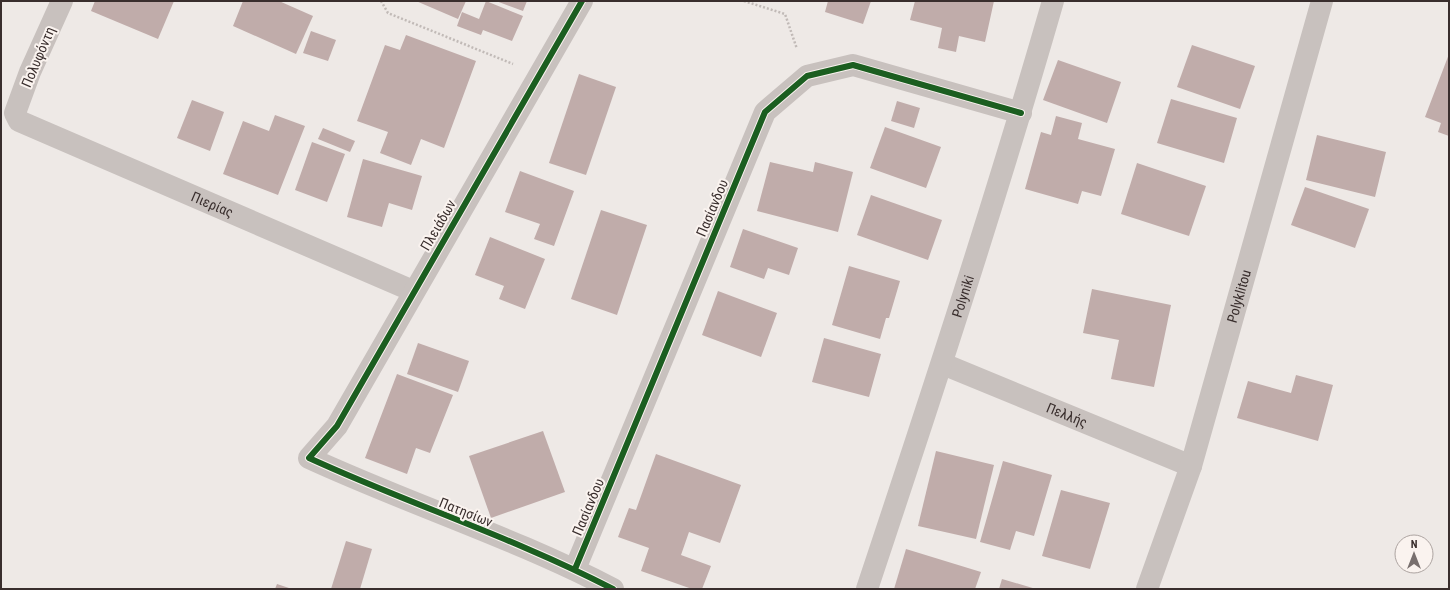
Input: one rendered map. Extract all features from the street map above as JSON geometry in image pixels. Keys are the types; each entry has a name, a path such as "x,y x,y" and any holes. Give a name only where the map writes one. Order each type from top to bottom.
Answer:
{"street":[{"name":"Πολυφόντη","path":"15,113 30,72 62,1"},
{"name":"Πλειάδων","path":"309,458 337,426 582,1"},
{"name":"Polyniki","path":"867,589 943,364 1021,113 1053,1"},
{"name":"Polyklitou","path":"1147,589 1191,466 1322,1"},
{"name":"Πασίανδου","path":"575,569 764,112 807,76 853,65 1021,113"},
{"name":"Πιερίας","path":"15,113 19,121 413,292"},
{"name":"Πελλής","path":"943,364 1191,466"},
{"name":"Πατησίων","path":"309,458 349,476 575,569 613,589"}],"path":[{"path":"381,1 388,13 539,75"},
{"path":"744,1 785,14 807,76"}],"building":[{"path":"95,1 174,1 158,39 91,11"},
{"path":"243,1 279,1 313,16 296,54 233,26"},
{"path":"416,1 466,1 458,19"},
{"path":"486,1 523,16 512,41 483,30 481,35 457,26 462,12 479,19"},
{"path":"496,1 527,1 523,11"},
{"path":"828,1 871,1 863,24 825,12"},
{"path":"915,1 994,1 985,42 959,36 956,52 938,48 942,28 910,20"},
{"path":"311,31 336,40 328,61 303,53"},
{"path":"406,35 476,61 444,148 421,139 411,165 380,153 388,132 357,121 385,45 400,50"},
{"path":"1192,45 1255,66 1240,109 1177,87"},
{"path":"1449,54 1449,136 1438,132 1441,123 1425,117"},
{"path":"1058,60 1121,82 1107,123 1043,100"},
{"path":"579,74 616,87 586,175 549,163"},
{"path":"1171,99 1237,118 1224,163 1157,143"},
{"path":"192,100 224,112 210,151 177,138"},
{"path":"897,101 920,108 914,128 891,121"},
{"path":"275,115 305,126 278,195 223,174 243,121 269,131"},
{"path":"1056,116 1082,123 1078,139 1115,149 1101,196 1082,191 1078,204 1025,189 1041,132 1051,135"},
{"path":"885,127 941,147 926,188 870,168"},
{"path":"323,128 355,141 350,152 318,139"},
{"path":"1317,135 1386,152 1375,197 1306,180"},
{"path":"312,142 345,154 327,202 295,190"},
{"path":"363,159 422,176 412,210 389,203 382,227 347,217"},
{"path":"770,162 813,172 815,162 853,172 838,232 757,211"},
{"path":"1137,163 1206,186 1189,236 1121,214"},
{"path":"520,171 574,191 554,246 534,239 540,224 505,212"},
{"path":"1305,187 1369,209 1355,248 1291,225"},
{"path":"871,195 942,220 928,260 857,235"},
{"path":"601,210 647,225 617,315 571,299"},
{"path":"743,229 798,248 789,275 768,268 764,279 730,267"},
{"path":"490,237 545,259 525,309 499,299 504,286 475,275"},
{"path":"849,266 900,281 889,318 886,318 880,339 832,325"},
{"path":"1092,289 1171,305 1154,387 1111,379 1119,340 1083,333"},
{"path":"718,291 777,313 761,357 702,335"},
{"path":"824,338 881,354 869,397 812,382"},
{"path":"418,343 469,361 458,392 407,374"},
{"path":"397,374 453,395 430,453 416,448 407,474 365,458"},
{"path":"1296,375 1333,385 1318,441 1237,418 1248,381 1291,393"},
{"path":"543,431 565,492 491,518 469,456"},
{"path":"936,451 994,465 976,539 918,526"},
{"path":"656,454 741,485 720,543 689,532 681,555 711,566 702,589 692,589 641,571 649,548 618,537 629,508 636,510"},
{"path":"1003,461 1052,475 1034,536 1016,531 1010,550 980,542"},
{"path":"1061,490 1110,503 1090,569 1042,556"},
{"path":"346,541 372,549 360,589 331,589"},
{"path":"906,549 981,572 975,589 894,589"},
{"path":"1002,579 1036,589 999,589"},
{"path":"277,584 292,589 275,589"}],"cycle path":[{"path":"582,1 337,426 309,458 385,491 538,553 613,589"},
{"path":"575,569 765,112 807,76 853,65 1021,113"}]}
